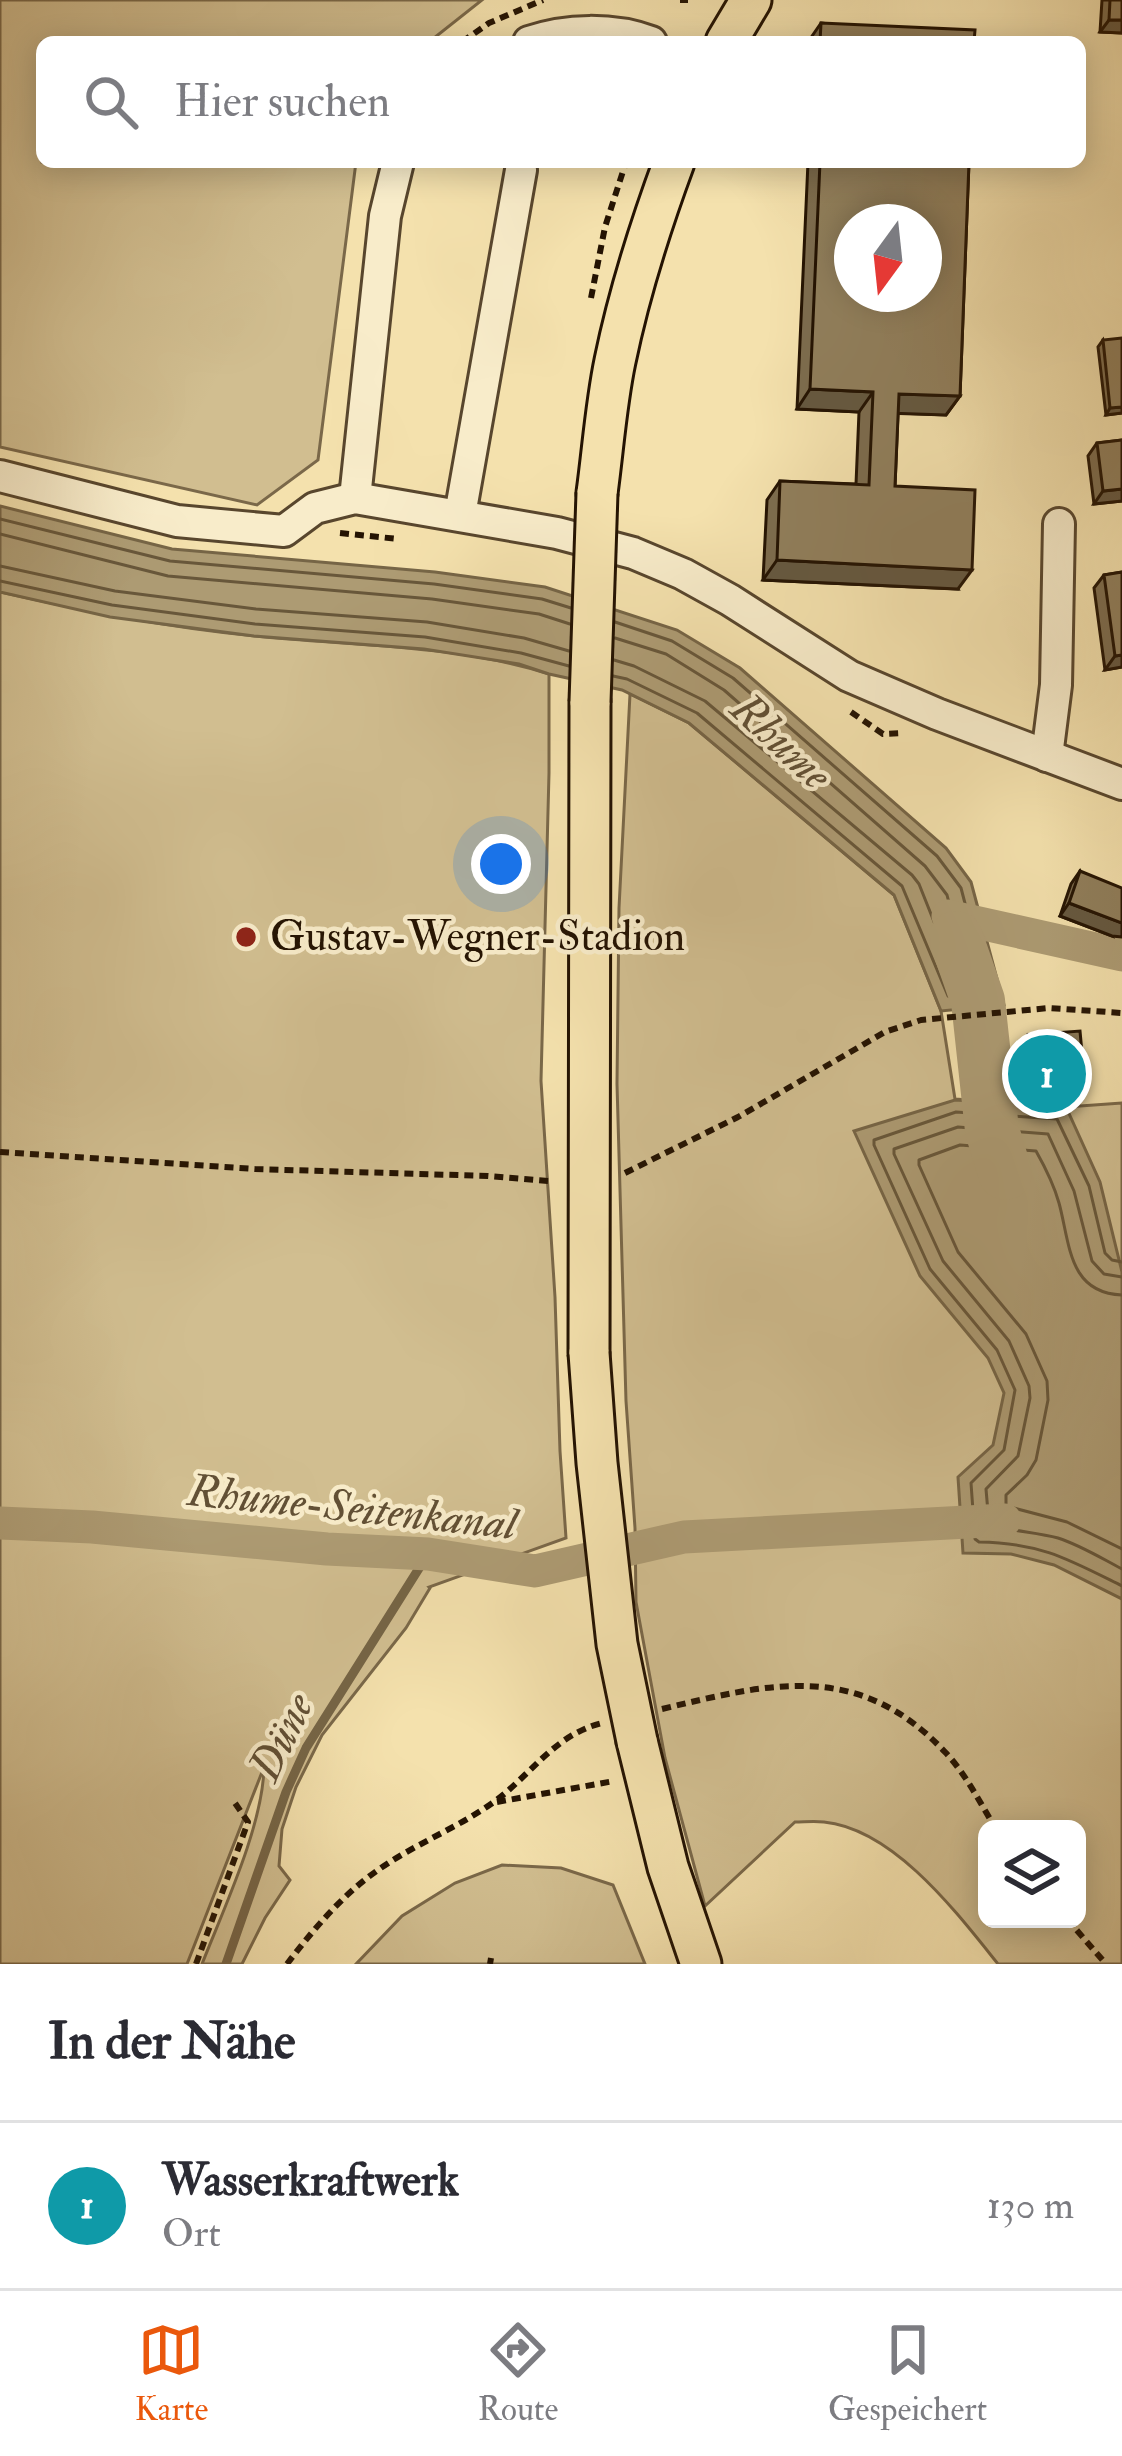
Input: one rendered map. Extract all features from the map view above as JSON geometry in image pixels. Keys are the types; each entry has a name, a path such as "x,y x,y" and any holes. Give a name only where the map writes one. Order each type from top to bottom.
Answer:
{"main road":[{"path":"730,36 751,0"},
{"path":"672,168 646,237 614,366 597,493 590,702 590,1353 597,1463 628,1726 701,1964"}],"street":[{"path":"545,36 596,32 618,36"},
{"path":"355,498 385,216 397,168"},
{"path":"460,515 521,170"},
{"path":"0,476 177,521 284,531 314,508 355,498 557,533 633,553 730,600 849,676 1122,784"},
{"path":"1047,756 1056,685 1059,524"}],"path":[{"path":"471,36 543,0"},
{"path":"622,1175 738,1117 885,1032 921,1020 1048,1008 1122,1013"},
{"path":"0,1152 548,1181"},
{"path":"287,1964 318,1924 376,1871 493,1803 544,1753 581,1728 628,1726 765,1688 823,1685 857,1692 913,1722 946,1753 990,1820"},
{"path":"493,1803 614,1781"},
{"path":"196,1964 248,1822 235,1802"},
{"path":"1075,1928 1106,1964"}],"shaded area":[{"path":"0,0 482,0 437,36 36,36 36,168 355,168 318,460 257,505 0,447"},
{"path":"0,592 191,628 440,651 549,674 541,1081 566,1538 429,1587 406,1628 322,1735 296,1787 282,1829 279,1866 290,1880 242,1964 202,1964 250,1840 264,1767 187,1964 0,1964"},
{"path":"630,694 689,723 894,895 941,1011 955,1099 1066,1107 1122,1103 1122,1964 998,1964 922,1876 899,1857 850,1828 824,1822 795,1822 705,1906 665,1758 636,1602 617,1084 619,908"},
{"path":"502,1865 561,1868 613,1885 645,1964 356,1964 402,1916 455,1883"}],"water":[{"path":"0,506 172,549 435,572 545,587 677,630 740,668 946,848 971,882 1004,1005 941,1011 894,895 689,723 622,690 519,664 424,649 254,636 110,617 0,592"},
{"path":"955,1100 1066,1107 1100,1182 1122,1272 1122,1599 1054,1565 1011,1554 963,1553 958,1477 993,1445 1004,1393 988,1358 920,1276 854,1131"}],"building":[{"path":"1110,0 1122,0 1122,20 1109,20"},
{"path":"821,23 975,30 974,36 820,36"},
{"path":"820,168 969,168 960,396 899,394 895,486 975,490 972,570 777,560 780,481 869,485 873,392 810,389"},
{"path":"1122,338 1122,407 1110,408 1103,340"},
{"path":"1122,440 1122,489 1103,491 1097,443"},
{"path":"1122,572 1122,655 1115,656 1104,575"},
{"path":"1080,871 1122,888 1122,923 1069,903"},
{"path":"1080,1031 1085,1086 1032,1090 1028,1035"}],"waterway":[{"path":"948,916 1122,955"},
{"name":"Rhume","path":"956,938 978,1001 992,1130 1005,1173"},
{"name":"Rhume-Seitenkanal","path":"0,1523 428,1554 535,1571 684,1537 1005,1520"},
{"name":"Düne","path":"226,1964 306,1748 428,1554"}],"place":[{"name":"Gustav-Wegner-Stadion","path":"246,937"},
{"name":"Wasserkraftwerk","path":"1047,1074"}]}
